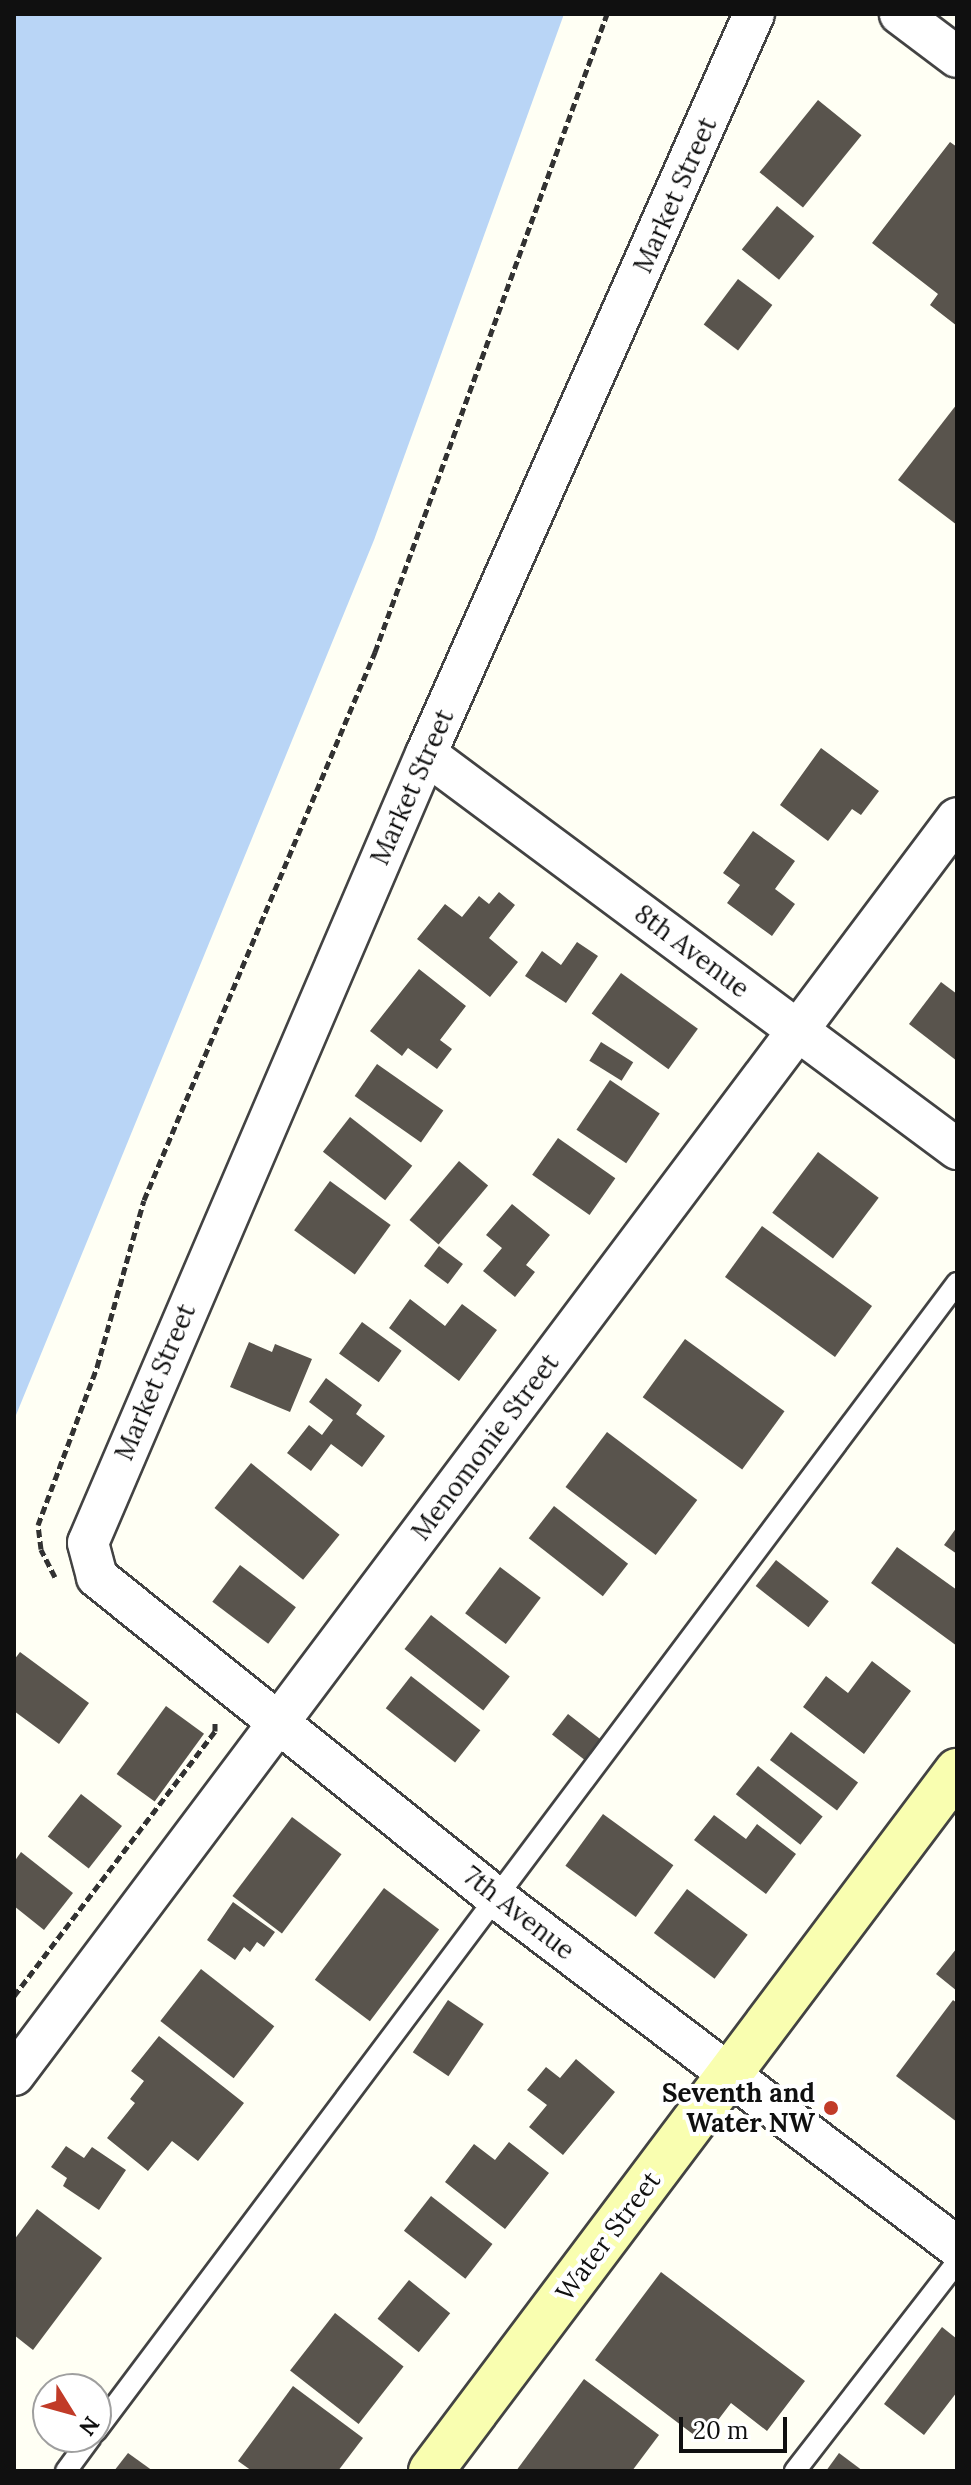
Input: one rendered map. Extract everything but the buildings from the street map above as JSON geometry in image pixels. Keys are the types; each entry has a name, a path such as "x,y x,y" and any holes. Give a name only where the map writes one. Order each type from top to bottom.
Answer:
{"main road":[{"name":"Water Street","path":"431,2471 957,1771"}],"street":[{"name":"Market Street","path":"92,1566 88,1543 94,1525 426,754 754,14"},
{"path":"900,14 957,57"},
{"name":"8th Avenue","path":"426,754 957,1149"},
{"name":"Menomonie Street","path":"14,2075 957,818"},
{"name":"7th Avenue","path":"92,1566 97,1577 281,1721 498,1899 957,2247"}],"lane":[{"path":"112,2410 957,1283"},
{"path":"795,2471 957,2262"},
{"path":"66,2471 79,2453"}],"path":[{"path":"51,1570 41,1549 38,1525 97,1367 144,1200 375,652 607,14"},
{"path":"14,1996 215,1731"}],"water":[{"path":"14,14 564,14 374,540 14,1420"}],"place":[{"name":"Seventh and Water NW","path":"831,2108"}]}
